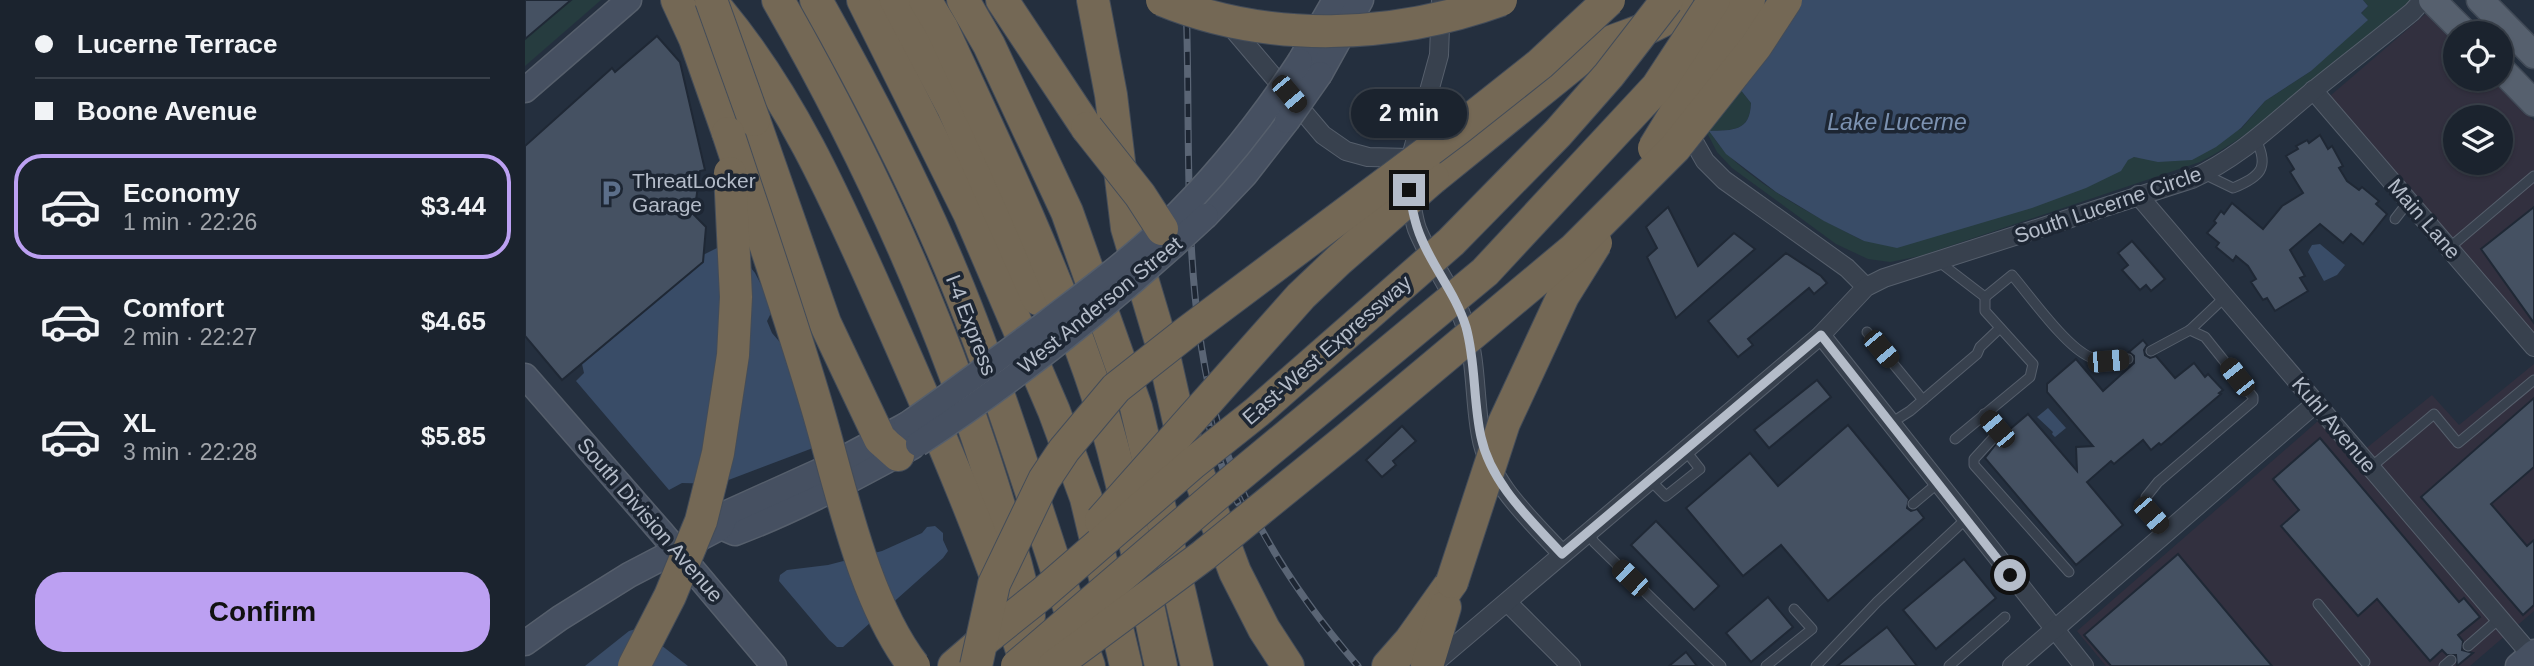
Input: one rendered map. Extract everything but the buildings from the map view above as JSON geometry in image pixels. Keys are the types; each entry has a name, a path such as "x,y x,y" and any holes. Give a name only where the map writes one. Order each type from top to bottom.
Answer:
{"highway":[{"path":"677,0 741,127 825,323 900,441"},
{"path":"711,0 794,330 858,545 884,617 901,649 914,666"},
{"path":"711,0 753,55 790,113 828,184 969,504 1027,666"},
{"path":"778,0 818,72 921,290 988,467 1005,520 1041,666"},
{"name":"I-4 Express","path":"816,0 893,146 943,251 982,349 1091,666"},
{"path":"846,0 955,224 1001,341 1052,513 1091,666"},
{"path":"863,0 969,213 1054,411 1086,499 1126,666"},
{"path":"896,0 953,107 1053,331"},
{"path":"925,0 942,28 1027,217 1089,371 1115,459 1161,666"},
{"path":"963,0 989,46 1067,212 1136,407 1197,666"},
{"path":"1002,0 1087,128 1140,195 1165,240"},
{"path":"1162,0 1200,13 1252,25 1292,30 1339,31 1419,23 1501,0"},
{"path":"980,653 994,584 1044,480 1064,450 1116,388 1468,121 1540,64 1609,0"},
{"name":"East-West Expressway","path":"1017,666 1235,479 1485,272 1657,87 1714,0"},
{"path":"1429,666 1504,423 1563,296 1701,71 1749,0"},
{"path":"1053,666 1204,555 1574,249 1675,148 1756,46 1786,0"},
{"path":"1043,593 1109,511 1276,322 1339,260 1422,168 1590,51 1607,42 1652,28 1677,3"},
{"name":"East-West Expressway","path":"954,666 980,653 1043,593 1192,463 1257,412 1451,242 1558,133 1677,3"},
{"path":"1094,5 1111,95 1127,228 1161,342 1179,422 1235,572 1264,629 1288,666"},
{"path":"633,666 670,596 701,521 718,453 733,355 741,127"},
{"path":"1388,666 1453,582"}],"main road":[{"path":"525,90 629,0"},
{"name":"West Anderson Street","path":"1310,68 1335,0"},
{"name":"West Anderson Street","path":"525,643 559,618 629,575 721,527 727,513 820,471 900,441 983,399 1124,262 1165,240 1240,145 1310,68 1361,0"},
{"path":"2432,0 2453,21"},
{"path":"2480,0 2534,55"},
{"path":"2513,81 2534,103"},
{"name":"South Division Avenue","path":"525,376 774,666"}],"street":[{"path":"1208,0 1323,135 1346,151 1422,168"},
{"path":"1441,0 1439,55 1422,168 1409,190 1417,228 1455,299 1466,328 1481,439 1488,459 1522,511 1562,554"},
{"name":"South Lucerne Circle","path":"1866,287 1884,278 2192,179 2220,166 2256,140 2423,0"},
{"path":"1429,666 1821,335 1866,287 1847,268 1724,180 1705,161 1693,140 1683,111 1674,67 1677,3"},
{"name":"Main Lane","path":"2313,90 2534,346"},
{"name":"Kuhl Avenue","path":"2138,195 2225,297 2261,334 2315,404 2357,441 2370,468 2500,618 2527,658"},
{"path":"1821,335 2084,666"},
{"path":"2013,666 2315,404"},
{"path":"1507,602 1571,666"}],"lane":[{"path":"2204,174 2233,188 2246,182 2262,168 2264,155 2256,140"},
{"path":"2449,248 2534,176"},
{"path":"2395,219 2409,201"},
{"path":"1938,261 1985,297"},
{"path":"1985,297 2012,275 2076,350 2091,358 2108,361 2127,359"},
{"path":"1955,439 2023,385 2030,377 2033,364 1985,311 1985,297"},
{"path":"2151,351 2190,330 2225,297"},
{"path":"1891,424 1977,354 1980,347 2000,328"},
{"path":"2166,533 2146,507 2146,497 2158,482 2253,401 2253,397 2205,337 2190,330"},
{"path":"1867,332 1923,400"},
{"path":"2370,468 2434,414 2458,443 2534,380"},
{"path":"1984,414 1997,429 1996,435 1974,459 1974,465 2069,572"},
{"path":"1650,480 1666,496 1700,470 1685,450"},
{"path":"1913,503 1938,484"},
{"path":"1816,666 1877,602 1966,519"},
{"path":"1588,532 1594,542 1721,666"},
{"path":"2318,604 2365,662"},
{"path":"1766,666 1812,629 1794,609"},
{"path":"1949,666 2005,617"},
{"path":"2468,646 2500,618"}],"shaded area":[{"path":"2430,10 2443,24 2443,91 2505,91 2534,121 2534,336 2330,96"},
{"path":"2534,364 2534,611 2470,666 2106,666 2077,631 2318,421 2353,459 2432,395 2459,425"}],"green space":[{"path":"525,0 601,0 525,66"},
{"path":"2363,0 2413,0 2283,106 2213,155 2200,162 1920,256 1890,262 1868,259 1836,244 1732,168 1717,152 1704,127 1724,69 1751,103 1748,119 1744,124 1733,129 1710,131 1721,147 1737,163 1779,194 1864,241 2134,157 2143,158 2241,129 2265,101 2311,71 2368,6"}],"water":[{"name":"Lake Lucerne","path":"1728,0 2363,0 2368,6 2361,13 2368,20 2311,71 2265,101 2241,128 2216,147 2192,160 2158,162 2134,157 2128,160 2121,171 2086,188 2032,208 1897,248 1864,241 1776,192 1726,154 1709,131 1739,128 1750,112 1751,103 1724,69"},
{"path":"2320,244 2345,265 2337,275 2324,281 2308,252 2312,245"},
{"path":"719,247 736,249 755,273 772,306 767,321 772,333 790,354 813,448 718,484 682,483 669,490 576,381 584,373 582,364 703,262 703,255"},
{"path":"2048,408 2066,428 2055,437 2037,417"},
{"path":"935,526 943,533 948,551 943,558 843,647 837,647 829,640 779,581 780,575 787,570 828,565 882,551 922,533 927,527"},
{"path":"639,628 688,666 585,666 629,631"}],"railway":[{"path":"1186,0 1191,241 1204,361 1216,419 1235,474 1273,551 1322,622 1358,666"},
{"path":"1203,401 1217,453 1238,503"}],"place":[{"name":"ThreatLocker Garage","path":"611,193"}],"route":[{"path":"1409,190 1417,228 1455,299 1466,328 1481,439 1488,459 1522,511 1562,554 1821,335 2010,575"}]}
